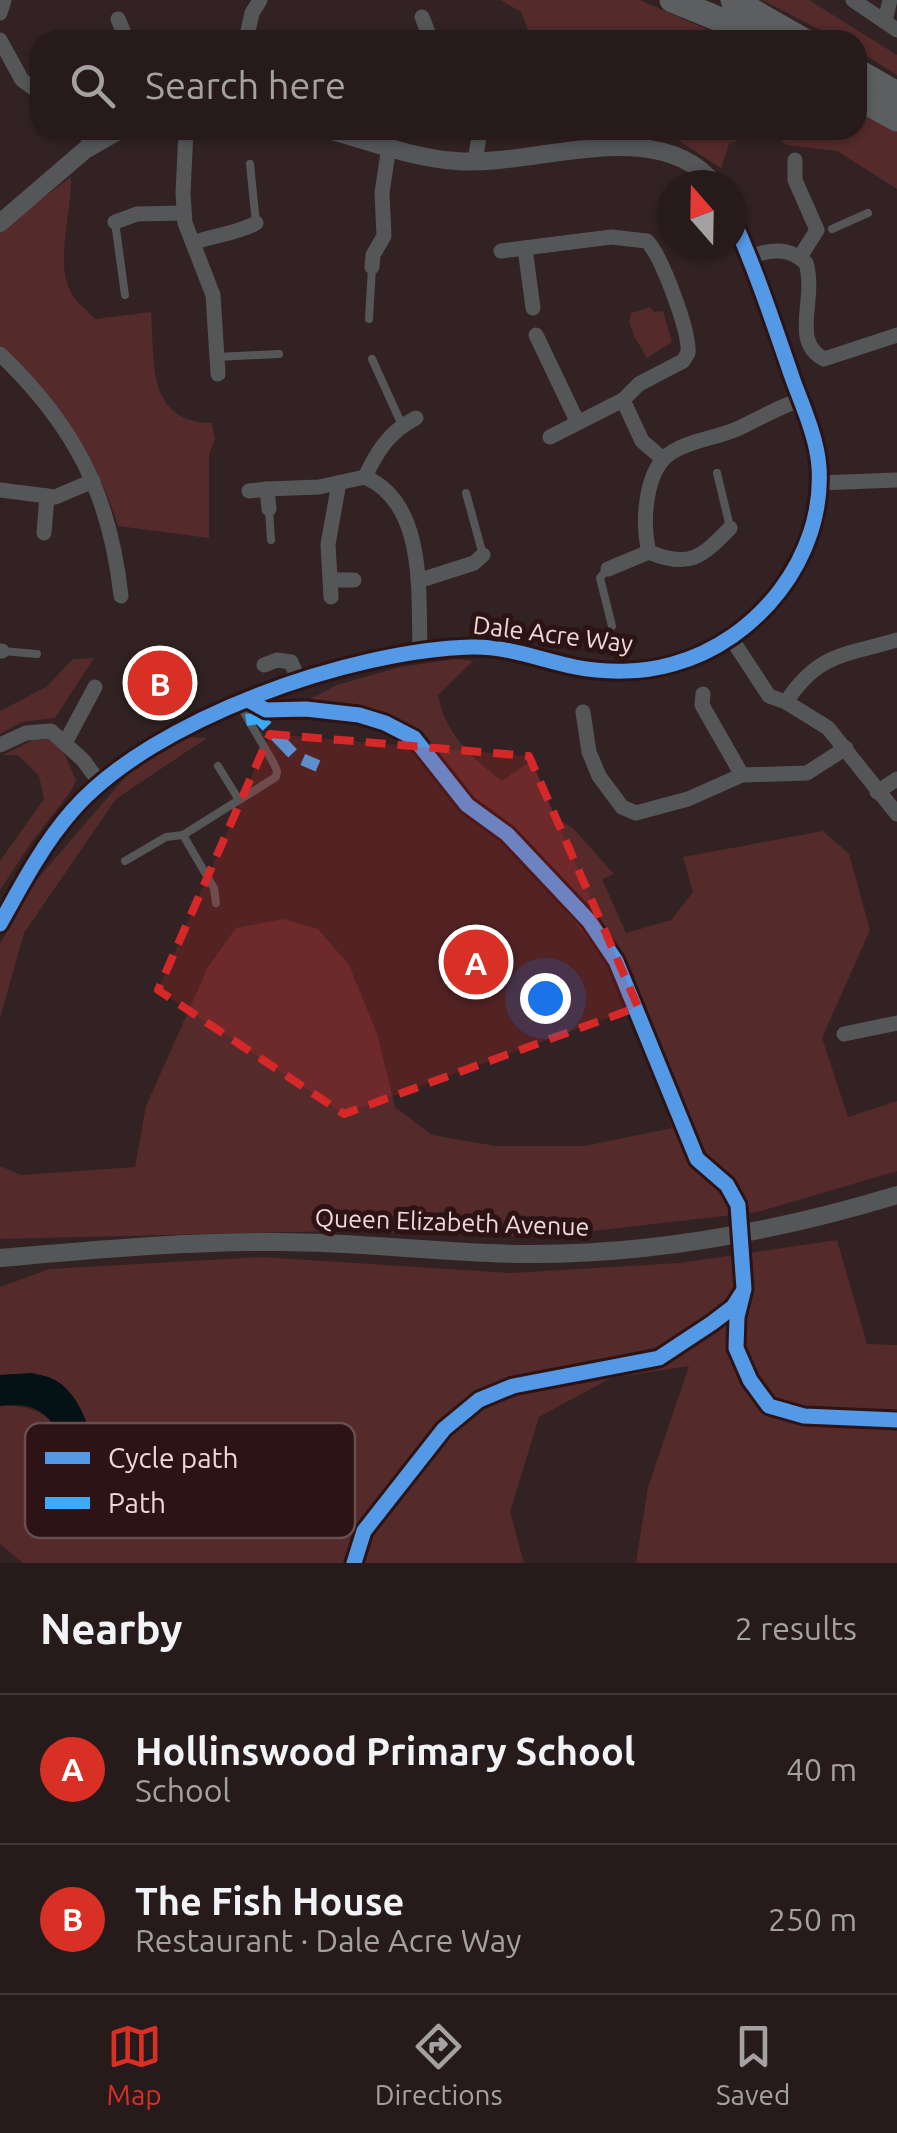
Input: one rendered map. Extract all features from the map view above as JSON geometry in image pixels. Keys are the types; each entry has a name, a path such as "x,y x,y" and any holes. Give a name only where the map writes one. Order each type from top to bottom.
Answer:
{"highway":[{"path":"672,0 740,30"},
{"path":"732,0 785,30"},
{"path":"867,77 897,94"},
{"path":"867,102 897,119"}],"street":[{"path":"0,13 4,0"},
{"path":"248,30 252,12 260,0"},
{"path":"853,0 891,25"},
{"path":"890,0 891,25"},
{"path":"422,16 428,30"},
{"path":"118,19 122,30"},
{"path":"0,40 22,80 30,85"},
{"path":"0,223 85,140"},
{"path":"186,140 184,213 214,295 217,366"},
{"path":"366,140 426,157 476,162 612,147 652,150 675,156 700,170"},
{"path":"476,162 479,140"},
{"path":"372,267 373,255 384,236 382,193 389,146"},
{"path":"795,160 795,180 825,230 800,257"},
{"path":"115,222 136,214 184,213"},
{"path":"193,243 224,232 240,232 256,223"},
{"path":"501,251 611,237 647,241 657,252 684,330 688,354 682,362 639,384 623,400 550,437"},
{"path":"525,248 533,308"},
{"name":"Dale Acre Way","path":"0,924 35,860 73,810 100,783 172,736 239,704 299,681 420,652 473,647 501,649 577,668 613,671 673,664 731,638 768,606 793,572 813,523 818,483 816,452 747,250"},
{"path":"750,257 779,250 806,263 812,289 806,342 812,353 824,360 897,335"},
{"path":"536,336 577,421"},
{"path":"0,354 42,396 71,435 93,481 116,546 121,596"},
{"path":"623,400 642,441 663,459"},
{"path":"649,552 644,532 648,498 663,459 800,400"},
{"path":"365,477 379,448 409,421"},
{"path":"249,491 365,477 386,489 402,512 415,550 420,652"},
{"path":"818,483 897,480"},
{"path":"0,490 55,497 93,481"},
{"path":"339,483 329,533 331,588 354,580"},
{"path":"268,490 268,509"},
{"path":"44,533 47,496"},
{"path":"608,569 649,552 685,562 708,551 730,528"},
{"path":"418,581 474,563 483,555"},
{"path":"731,638 769,696 828,728 897,814"},
{"path":"786,702 819,664 897,640"},
{"path":"264,665 277,660 291,662 299,681"},
{"path":"65,743 95,687"},
{"path":"703,694 702,705 742,776"},
{"path":"583,712 589,752 599,776 622,807 636,813 688,799 742,776 807,773 846,748"},
{"path":"0,746 26,733 51,731 100,783"},
{"path":"877,792 897,778"},
{"path":"644,811 650,830"},
{"path":"844,1034 897,1023"},
{"name":"Queen Elizabeth Avenue","path":"0,1258 192,1243 283,1242 530,1254 656,1246 813,1220 897,1195"}],"lane":[{"path":"250,164 256,223"},
{"path":"825,230 868,213"},
{"path":"115,222 125,295"},
{"path":"370,319 372,267"},
{"path":"217,366 278,354"},
{"path":"372,359 409,421"},
{"path":"717,473 730,528"},
{"path":"466,493 483,555"},
{"path":"268,509 271,540"},
{"path":"608,569 600,578 612,626"},
{"path":"1,651 37,654"},
{"path":"126,861 166,837 183,835 276,777 277,771 239,704"},
{"path":"218,766 239,800"},
{"path":"183,835 214,888 216,903"}],"highlighted area":[{"path":"270,734 529,756 638,1007 344,1114 158,990"}],"shaded area":[{"path":"500,0 640,0 708,30 528,30 521,12"},
{"path":"762,0 809,0 857,30 820,30"},
{"path":"867,36 897,55 897,75 867,56"},
{"path":"867,114 897,131 897,189 837,151 787,145 780,140 867,140"},
{"path":"739,140 729,144 721,168 679,141"},
{"path":"71,177 64,264 71,293 95,319 151,312 155,369 165,401 191,420 212,423 215,439 209,455 209,538 118,526 98,474 72,429 40,388 0,349 0,230"},
{"path":"650,307 654,312 663,311 672,342 647,358 629,322 631,313"},
{"path":"94,658 55,718 22,722 0,734 0,711 46,687 73,659"},
{"path":"455,659 473,661 438,695 453,733 470,754 502,781 532,760 555,818 573,828 614,874 602,879 626,933 671,920 693,892 683,857 823,831 849,854 870,930 822,1038 848,1117 897,1101 897,1171 758,1212 541,1237 334,1231 0,1239 0,1166 21,1175 135,1167 146,1106 208,967 236,928 283,919 318,929 349,965 377,1034 395,1107 432,1135 496,1146 584,1146 672,1128 629,1007 603,958 502,839 470,818 415,745 362,722 274,717 337,685 400,667"},
{"path":"184,737 207,738 116,799 24,933 0,1018 0,944 33,884 134,767"},
{"path":"49,739 63,751 76,780 0,890 0,861 44,799 39,776 18,755 3,755 33,740"},
{"path":"837,1240 867,1344 897,1345 897,1563 636,1563 648,1487 689,1366 611,1378 539,1417 510,1512 524,1563 23,1563 0,1544 0,1406 26,1408 52,1423 25,1423 25,1538 355,1538 355,1423 71,1423 74,1398 56,1383 40,1376 0,1375 0,1287 49,1269 261,1257 511,1273 679,1263"},
{"path":"32,1373 52,1379 75,1399 86,1423 51,1423 33,1408 0,1406 0,1375"}],"marked path":[{"path":"246,720 259,718 295,756 318,766"}],"cycle path":[{"path":"0,924 52,837 73,810 108,777 153,746 258,695 370,661 472,647 511,651 587,669 649,669 704,653 758,615 798,562 811,532 818,500 819,467 809,423 747,253"},
{"path":"248,700 266,710 306,709 359,715 414,738 467,805 507,834 589,921 616,961 697,1159 727,1185 738,1205 744,1289 737,1317 736,1348 750,1380 769,1406 804,1416 897,1420"},
{"path":"354,1563 364,1531 444,1429 479,1400 513,1386 659,1358 733,1307 742,1293"}],"place":[{"name":"The Fish House","path":"160,683"},
{"name":"Hollinswood Primary School","path":"476,962"}]}
